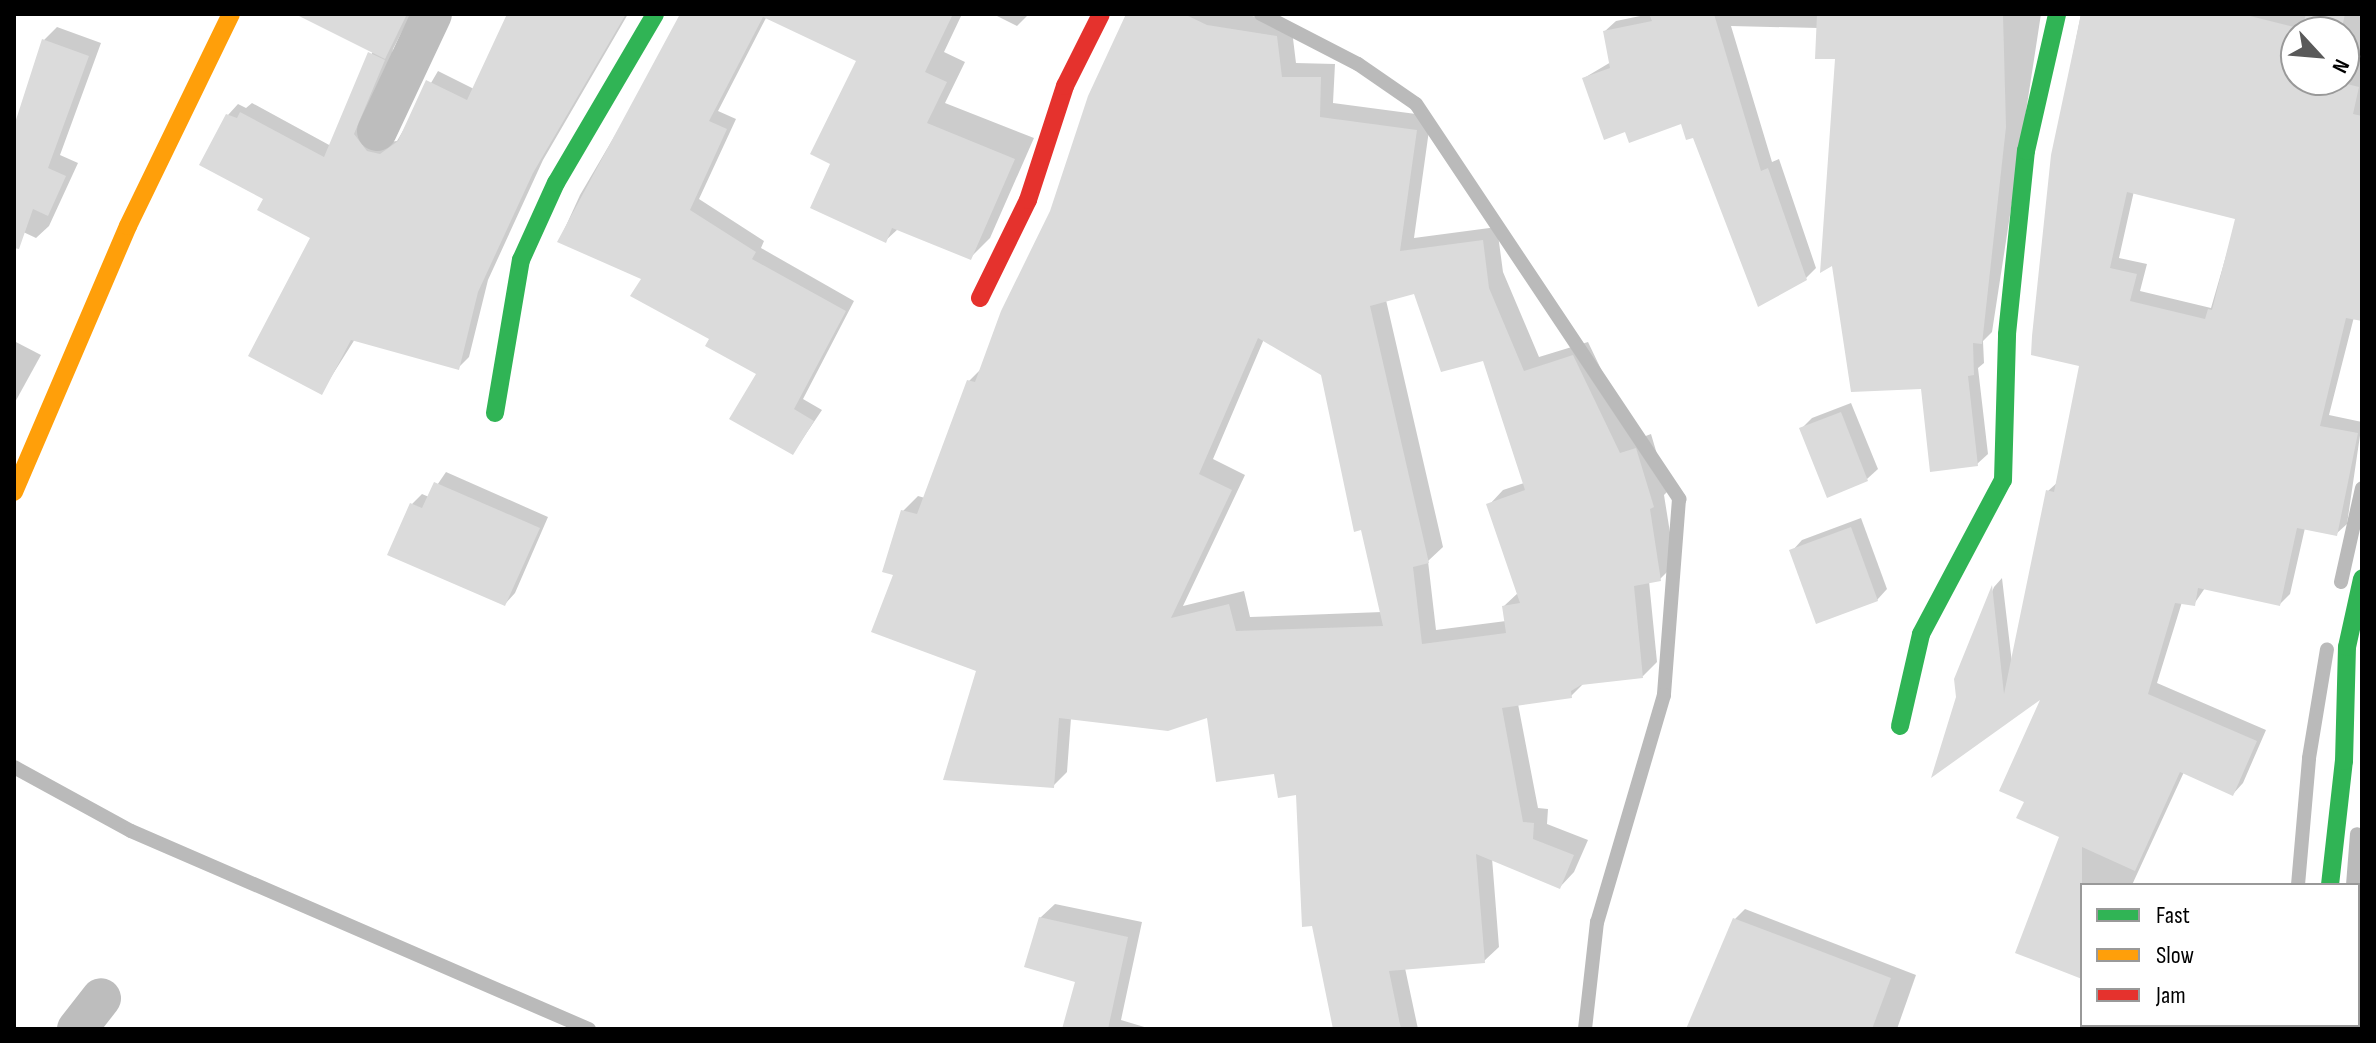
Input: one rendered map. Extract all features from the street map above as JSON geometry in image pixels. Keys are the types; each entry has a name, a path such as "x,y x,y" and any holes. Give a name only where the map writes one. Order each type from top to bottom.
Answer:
{"street":[{"path":"14,492 76,356 128,226 231,14"},
{"path":"377,131 432,14"},
{"path":"495,413 521,260 556,183 655,14"},
{"path":"980,298 1028,200 1065,86 1101,14"},
{"path":"1900,726 1909,669 1921,634 2003,480 2007,334 2026,151 2057,14"},
{"path":"2330,883 2344,761 2347,647 2362,579"},
{"path":"77,1029 101,998"}],"building":[{"path":"295,14 407,14 385,59"},
{"path":"507,14 626,14 533,173 478,292 459,370 351,340 322,395 248,356 310,238 257,210 263,199 199,165 226,114 237,118 240,112 324,157 368,52 385,60 354,134 367,151 380,154 398,141 426,80 467,100"},
{"path":"680,14 953,14 925,72 947,82 927,123 1015,159 971,260 892,228 886,243 810,208 830,164 810,154 856,61 763,17 709,121 727,129 690,210 756,252 752,259 846,311 794,409 814,421 793,455 729,419 756,374 705,346 709,339 630,296 641,279 557,242"},
{"path":"1126,14 1184,14 1207,25 1277,36 1282,77 1321,77 1320,117 1417,130 1400,251 1483,240 1489,288 1524,371 1573,355 1620,453 1636,448 1654,507 1650,509 1661,581 1634,586 1643,678 1581,685 1571,691 1572,698 1502,708 1523,822 1534,823 1533,839 1574,855 1560,889 1476,854 1485,963 1389,971 1401,1029 1333,1029 1312,926 1302,927 1296,795 1278,798 1274,774 1216,782 1207,718 1168,731 1059,718 1054,788 943,780 976,671 871,632 893,575 882,572 901,510 917,514 967,380 975,382 1001,311 1050,211 1088,96","holes":["1414,294 1441,372 1483,361 1525,490 1486,504 1520,603 1502,606 1506,633 1422,644 1413,567 1429,563 1370,306","1258,338 1321,375 1354,532 1361,530 1383,626 1236,631 1229,604 1171,618 1232,490 1199,474"]},
{"path":"1649,14 1714,14 1761,171 1768,168 1807,280 1758,307 1693,138 1686,140 1681,124 1629,143 1625,132 1604,140 1582,78 1610,68 1603,31 1652,21"},
{"path":"1817,14 2003,14 2006,127 1982,344 1973,343 1974,375 1968,376 1978,466 1930,472 1921,389 1851,392 1832,266 1820,273 1835,59 1815,59"},
{"path":"2081,14 2242,14 2280,24 2280,96 2357,96 2353,114 2362,116 2362,321 2346,318 2320,426 2358,433 2337,536 2297,528 2280,606 2198,588 2195,606 2175,603 2148,694 2257,741 2233,796 2180,772 2135,871 2082,847 2080,978 2015,953 2059,837 2016,818 2024,802 1999,791 2040,700 1931,778 1956,697 1954,679 1992,585 2004,694 2046,490 2054,492 2079,366 2031,355 2051,155","holes":["2127,192 2235,219 2212,310 2208,309 2205,319 2130,301 2137,274 2110,268"]},
{"path":"2306,14 2345,16 2305,16"},
{"path":"42,39 89,56 48,168 66,176 48,216 33,209 19,249 14,248 14,126"},
{"path":"1841,412 1868,481 1827,498 1799,428"},
{"path":"434,482 540,528 505,606 387,555 410,503 422,508"},
{"path":"1851,527 1878,601 1816,624 1789,550"},
{"path":"1039,917 1128,937 1108,1029 1062,1029 1075,982 1024,967"},
{"path":"1733,918 1891,978 1872,1029 1686,1029"}],"waterway":[{"path":"1261,14 1358,64 1416,104 1679,499 1664,695 1597,922 1585,1029"},
{"path":"2341,582 2362,488"},
{"path":"2298,883 2309,758 2327,649"},
{"path":"14,767 131,831 589,1029"},
{"path":"2353,883 2357,834"}],"traffic: fast":[{"path":"495,413 521,260 556,183 655,14"},
{"path":"1900,726 1921,634 2003,480 2007,334 2026,151 2057,14"},
{"path":"2330,883 2344,761 2347,647 2362,579"}],"traffic: slow":[{"path":"14,492 128,226 231,14"}],"traffic: jam":[{"path":"980,298 1028,200 1065,86 1101,14"}]}
